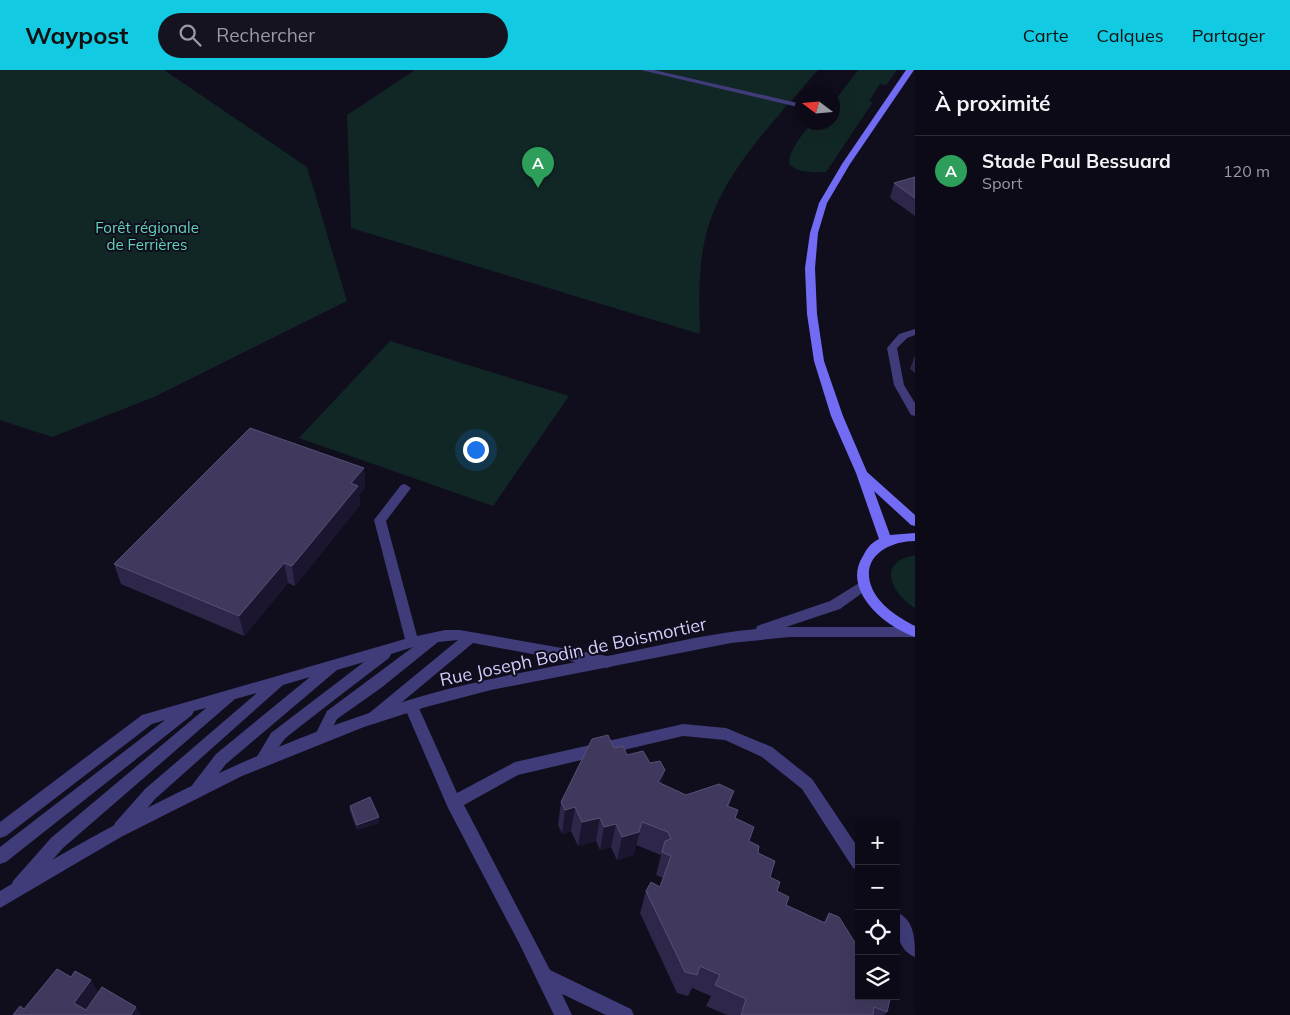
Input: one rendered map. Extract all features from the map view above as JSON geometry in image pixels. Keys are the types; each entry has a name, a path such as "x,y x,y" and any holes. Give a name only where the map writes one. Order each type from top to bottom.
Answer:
{"main road":[{"path":"886,541 862,473 837,416 819,361 812,314 810,268 814,233 824,204 846,164 911,73"},
{"path":"862,473 915,522"},
{"path":"914,632 881,611 864,585 862,571 866,558 874,548 886,541 915,537"}],"street":[{"path":"645,70 795,104"},
{"path":"915,332 903,336 892,348 899,386 915,413"},
{"path":"405,488 380,520 408,630 414,642"},
{"name":"Rue Joseph Bodin de Boismortier","path":"0,900 165,804 262,760 321,737 412,706 491,684 749,635 835,605 864,585"},
{"name":"Rue Joseph Bodin de Boismortier","path":"749,635 914,632"},
{"path":"0,831 147,719 414,642 452,634 607,662"},
{"path":"321,737 332,716 436,636"},
{"path":"371,720 471,636"},
{"path":"262,760 276,737 390,649"},
{"path":"198,789 221,759 334,666"},
{"path":"120,830 150,794 280,680"},
{"path":"14,891 57,843 233,694"},
{"path":"0,858 193,706"},
{"path":"412,706 453,803 545,976 563,1015"},
{"path":"453,803 515,769 682,730 726,734 767,752 807,784 855,857"},
{"path":"900,926 915,948"},
{"path":"545,976 625,1015"}],"green space":[{"name":"Forêt régionale de Ferrières","path":"0,70 164,70 307,167 347,301 154,397 52,437 0,420"},
{"path":"415,70 818,70 805,85 795,85 795,97 751,148 723,192 712,215 701,263 699,298 700,334 351,228 347,115"},
{"path":"858,70 897,70 886,85 880,84 869,101 873,102 826,172 806,172 793,167 789,164 791,153 807,130 840,130 840,94"},
{"path":"390,341 569,396 493,506 299,438"},
{"path":"915,555 915,608 899,594 891,578 895,564"}],"building":[{"path":"915,177 915,198 894,183"},
{"path":"250,428 364,468 351,483 358,486 292,566 284,563 239,616 114,564"},
{"path":"608,735 614,748 623,746 627,755 643,751 650,763 660,761 665,770 658,782 686,795 719,784 734,791 727,806 738,810 735,818 754,827 749,841 759,846 758,853 775,861 770,877 780,882 777,891 789,897 786,905 825,923 829,913 839,917 855,943 855,1000 890,1000 887,1012 874,1007 873,1015 741,1015 746,999 715,985 720,975 700,966 697,975 685,972 646,891 651,882 660,887 671,856 662,852 665,841 671,839 668,832 642,822 639,832 622,837 616,824 604,827 600,818 582,822 575,807 565,810 561,802 592,739"},
{"path":"370,797 379,817 357,825 350,806"},
{"path":"57,969 71,977 75,971 91,980 74,1003 86,1010 102,987 136,1007 131,1015 13,1015 20,1006 24,1009"}],"place":[{"name":"Stade Paul Bessuard","path":"538,188"}]}
